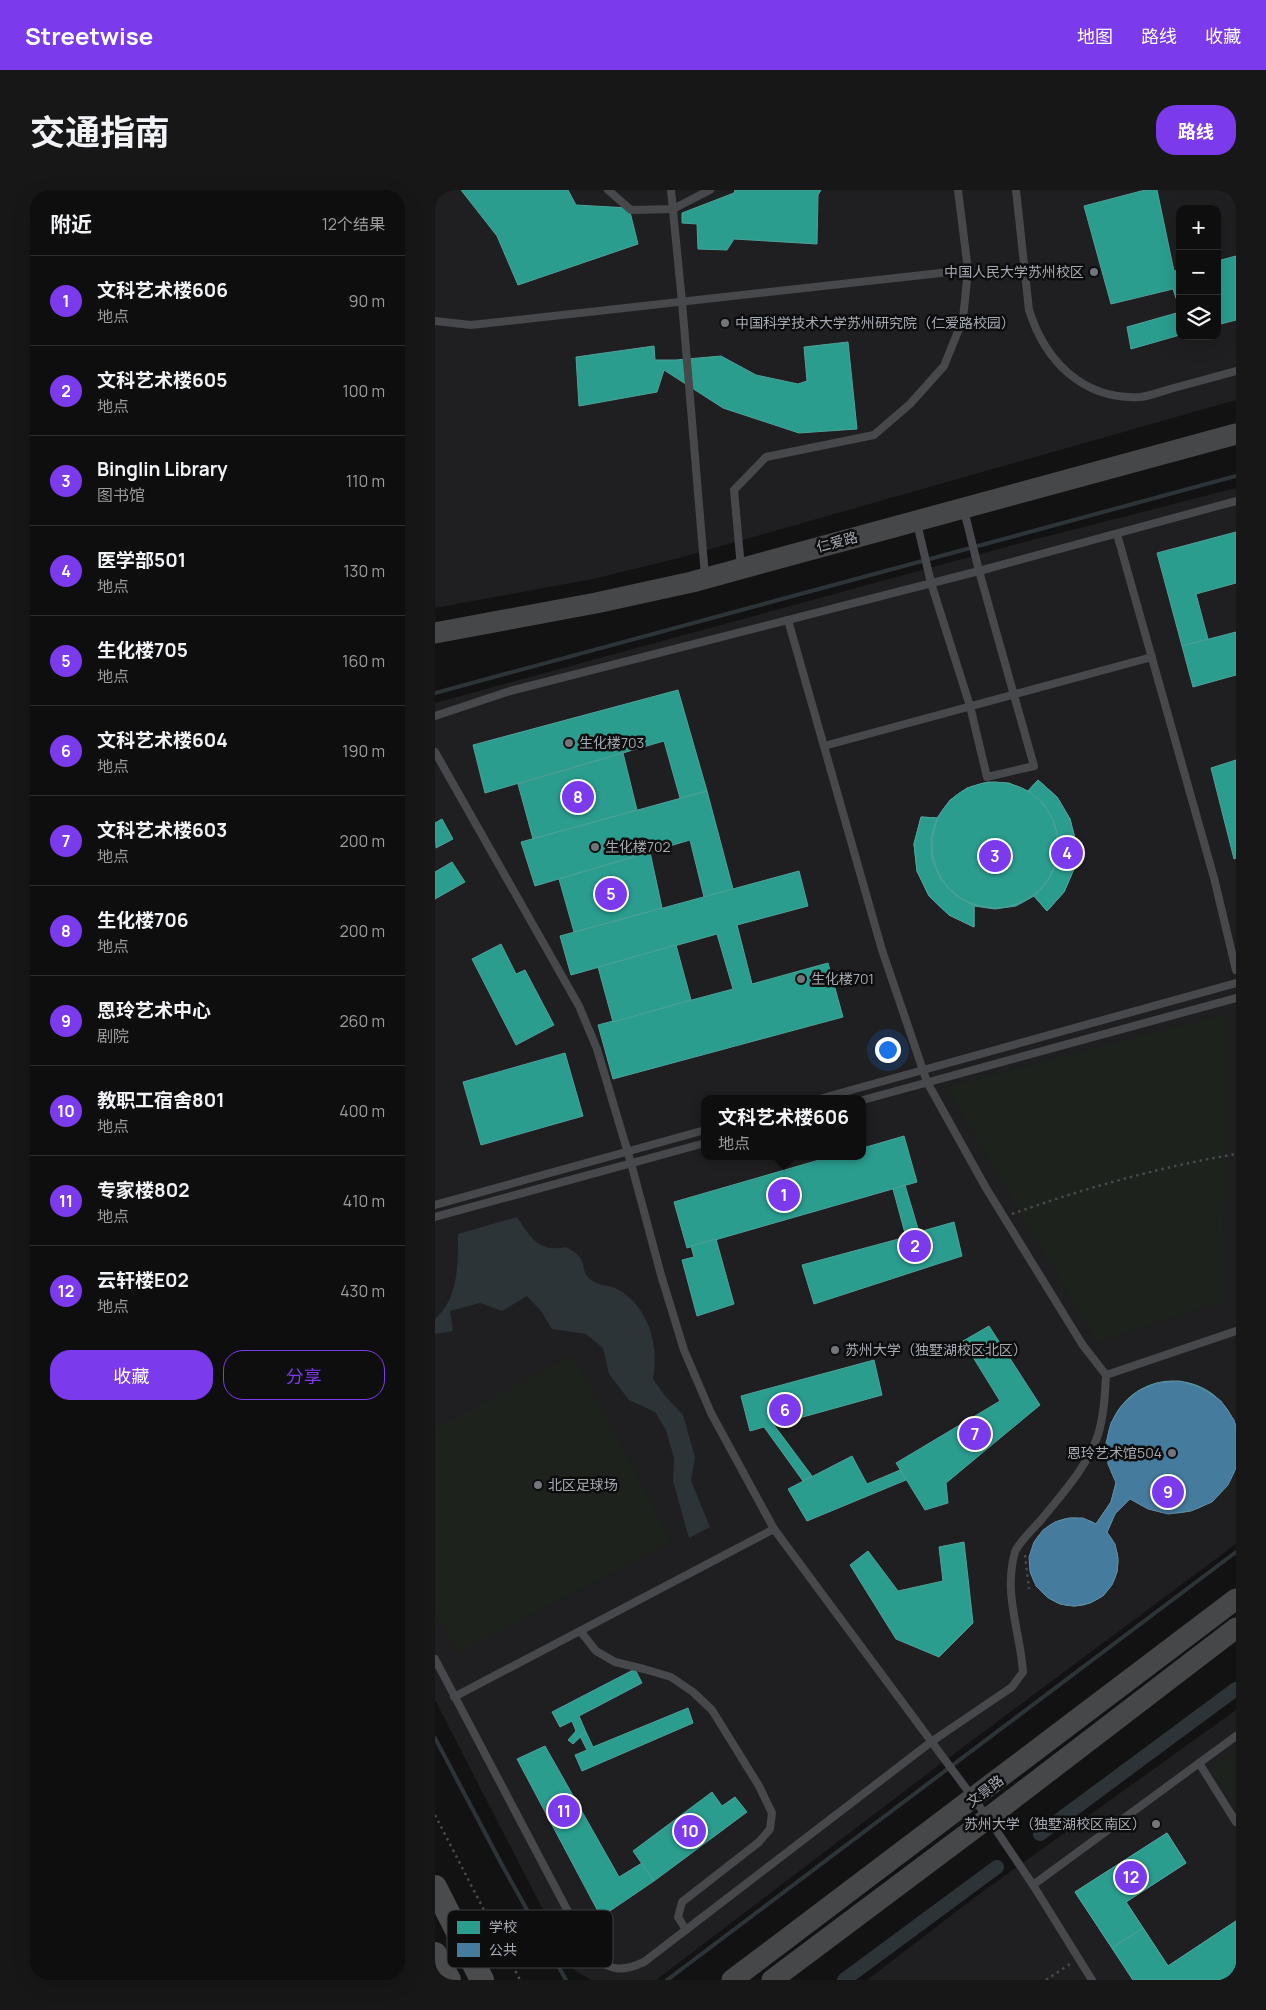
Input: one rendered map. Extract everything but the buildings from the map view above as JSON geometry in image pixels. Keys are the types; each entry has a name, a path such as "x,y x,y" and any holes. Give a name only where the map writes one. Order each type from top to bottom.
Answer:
{"main road":[{"name":"仁爱路","path":"435,633 596,603 705,578 1236,434"},
{"name":"文景路","path":"732,1980 974,1799 1236,1599"},
{"name":"文景路","path":"772,1980 1236,1628"},
{"path":"435,1888 447,1911"},
{"path":"435,1954 449,1980"},
{"path":"476,1968 482,1980"}],"lane":[{"path":"608,190 631,210 673,209 710,190"},
{"path":"671,190 705,578"},
{"path":"741,568 734,490 767,458 874,435 910,404 944,366 963,319 968,270 959,190"},
{"path":"1016,190 1029,310 1043,344 1057,363 1077,381 1113,395 1141,397 1236,371"},
{"path":"435,321 471,325 968,270"},
{"path":"435,716 510,691 979,571 1236,501"},
{"path":"917,521 931,583 970,706 987,777 1034,766 979,571 964,508"},
{"path":"1117,534 1214,878 1236,970"},
{"path":"607,1968 627,1970 644,1962 931,1742 1012,1687 1023,1672 1022,1652 1014,1619 1009,1578 1015,1550 1035,1528 1082,1468 1097,1436 1104,1405 1106,1375 1082,1344 986,1188 927,1082 882,950 788,620"},
{"path":"824,746 1152,657"},
{"path":"435,752 579,1006 597,1048 684,1350 711,1413 775,1529 988,1818 1093,1980"},
{"path":"833,1095 1236,983"},
{"path":"866,1099 1236,998"},
{"path":"435,1205 701,1131"},
{"path":"435,1218 701,1144"},
{"path":"1106,1375 1236,1330"},
{"path":"454,1697 775,1529"},
{"path":"581,1632 596,1651 615,1662 644,1668 671,1677 693,1692 712,1710 759,1786 772,1813 770,1829 759,1842 682,1902 678,1917 686,1930"},
{"path":"435,1659 567,1910"},
{"path":"1033,1885 1236,1736"},
{"path":"1199,1763 1236,1822"}],"path":[{"path":"1004,1217 1055,1198 1121,1180 1190,1162 1236,1154"},
{"path":"1029,1589 1025,1556 1035,1528"},
{"path":"435,1815 484,1910"},
{"path":"1046,1980 1080,1958"},
{"path":"514,1968 520,1980"}],"shaded area":[{"name":"中国科学技术大学苏州研究院（仁爱路校园）","path":"435,190 1236,190 1236,400 679,558 593,579 435,608"},
{"name":"苏州大学（独墅湖校区北区）","path":"1236,488 1236,1544 931,1771 656,1980 591,1980 574,1970 573,1968 613,1968 613,1910 543,1910 435,1700 435,703 1021,543"},
{"path":"1226,1014 1223,1301 1097,1342 946,1087"},
{"path":"517,1217 536,1242 549,1248 566,1247 581,1259 588,1277 599,1284 619,1290 630,1298 645,1318 650,1329 655,1354 653,1379 665,1396 683,1415 695,1457 691,1481 710,1527 689,1538 673,1481 674,1458 666,1430 655,1412 629,1400 609,1374 603,1348 586,1334 552,1329 541,1311 527,1296 502,1311 480,1303 450,1311 453,1331 435,1334 435,1319 443,1311 453,1291 458,1257 458,1234"},
{"name":"北区足球场","path":"573,1355 671,1541 458,1653 435,1610 435,1428"},
{"name":"苏州大学（独墅湖校区南区）","path":"1236,1710 1236,1980 867,1980 978,1895"},
{"path":"1236,1751 1236,1809 1210,1768"}],"waterway":[{"path":"435,693 1236,476"},
{"path":"667,1980 1236,1552"},
{"path":"1040,1834 1236,1689"},
{"path":"435,1738 527,1910"},
{"path":"844,1980 997,1867"},
{"path":"559,1968 566,1980"}],"place":[{"name":"中国人民大学苏州校区","path":"1094,272"},
{"name":"中国科学技术大学苏州研究院（仁爱路校园）","path":"725,323"},
{"name":"生化楼703","path":"569,743"},
{"name":"生化楼706","path":"578,797"},
{"name":"生化楼702","path":"595,847"},
{"name":"医学部501","path":"1067,853"},
{"name":"Binglin Library","path":"995,856"},
{"name":"生化楼705","path":"611,894"},
{"name":"生化楼701","path":"801,979"},
{"name":"文科艺术楼606","path":"784,1195"},
{"name":"文科艺术楼605","path":"915,1246"},
{"name":"苏州大学（独墅湖校区北区）","path":"835,1350"},
{"name":"文科艺术楼604","path":"785,1410"},
{"name":"文科艺术楼603","path":"975,1434"},
{"name":"恩玲艺术馆504","path":"1172,1453"},
{"name":"北区足球场","path":"538,1485"},
{"name":"恩玲艺术中心","path":"1168,1492"},
{"name":"专家楼802","path":"564,1811"},
{"name":"苏州大学（独墅湖校区南区）","path":"1156,1824"},
{"name":"教职工宿舍801","path":"690,1831"},
{"name":"云轩楼E02","path":"1131,1877"}]}
